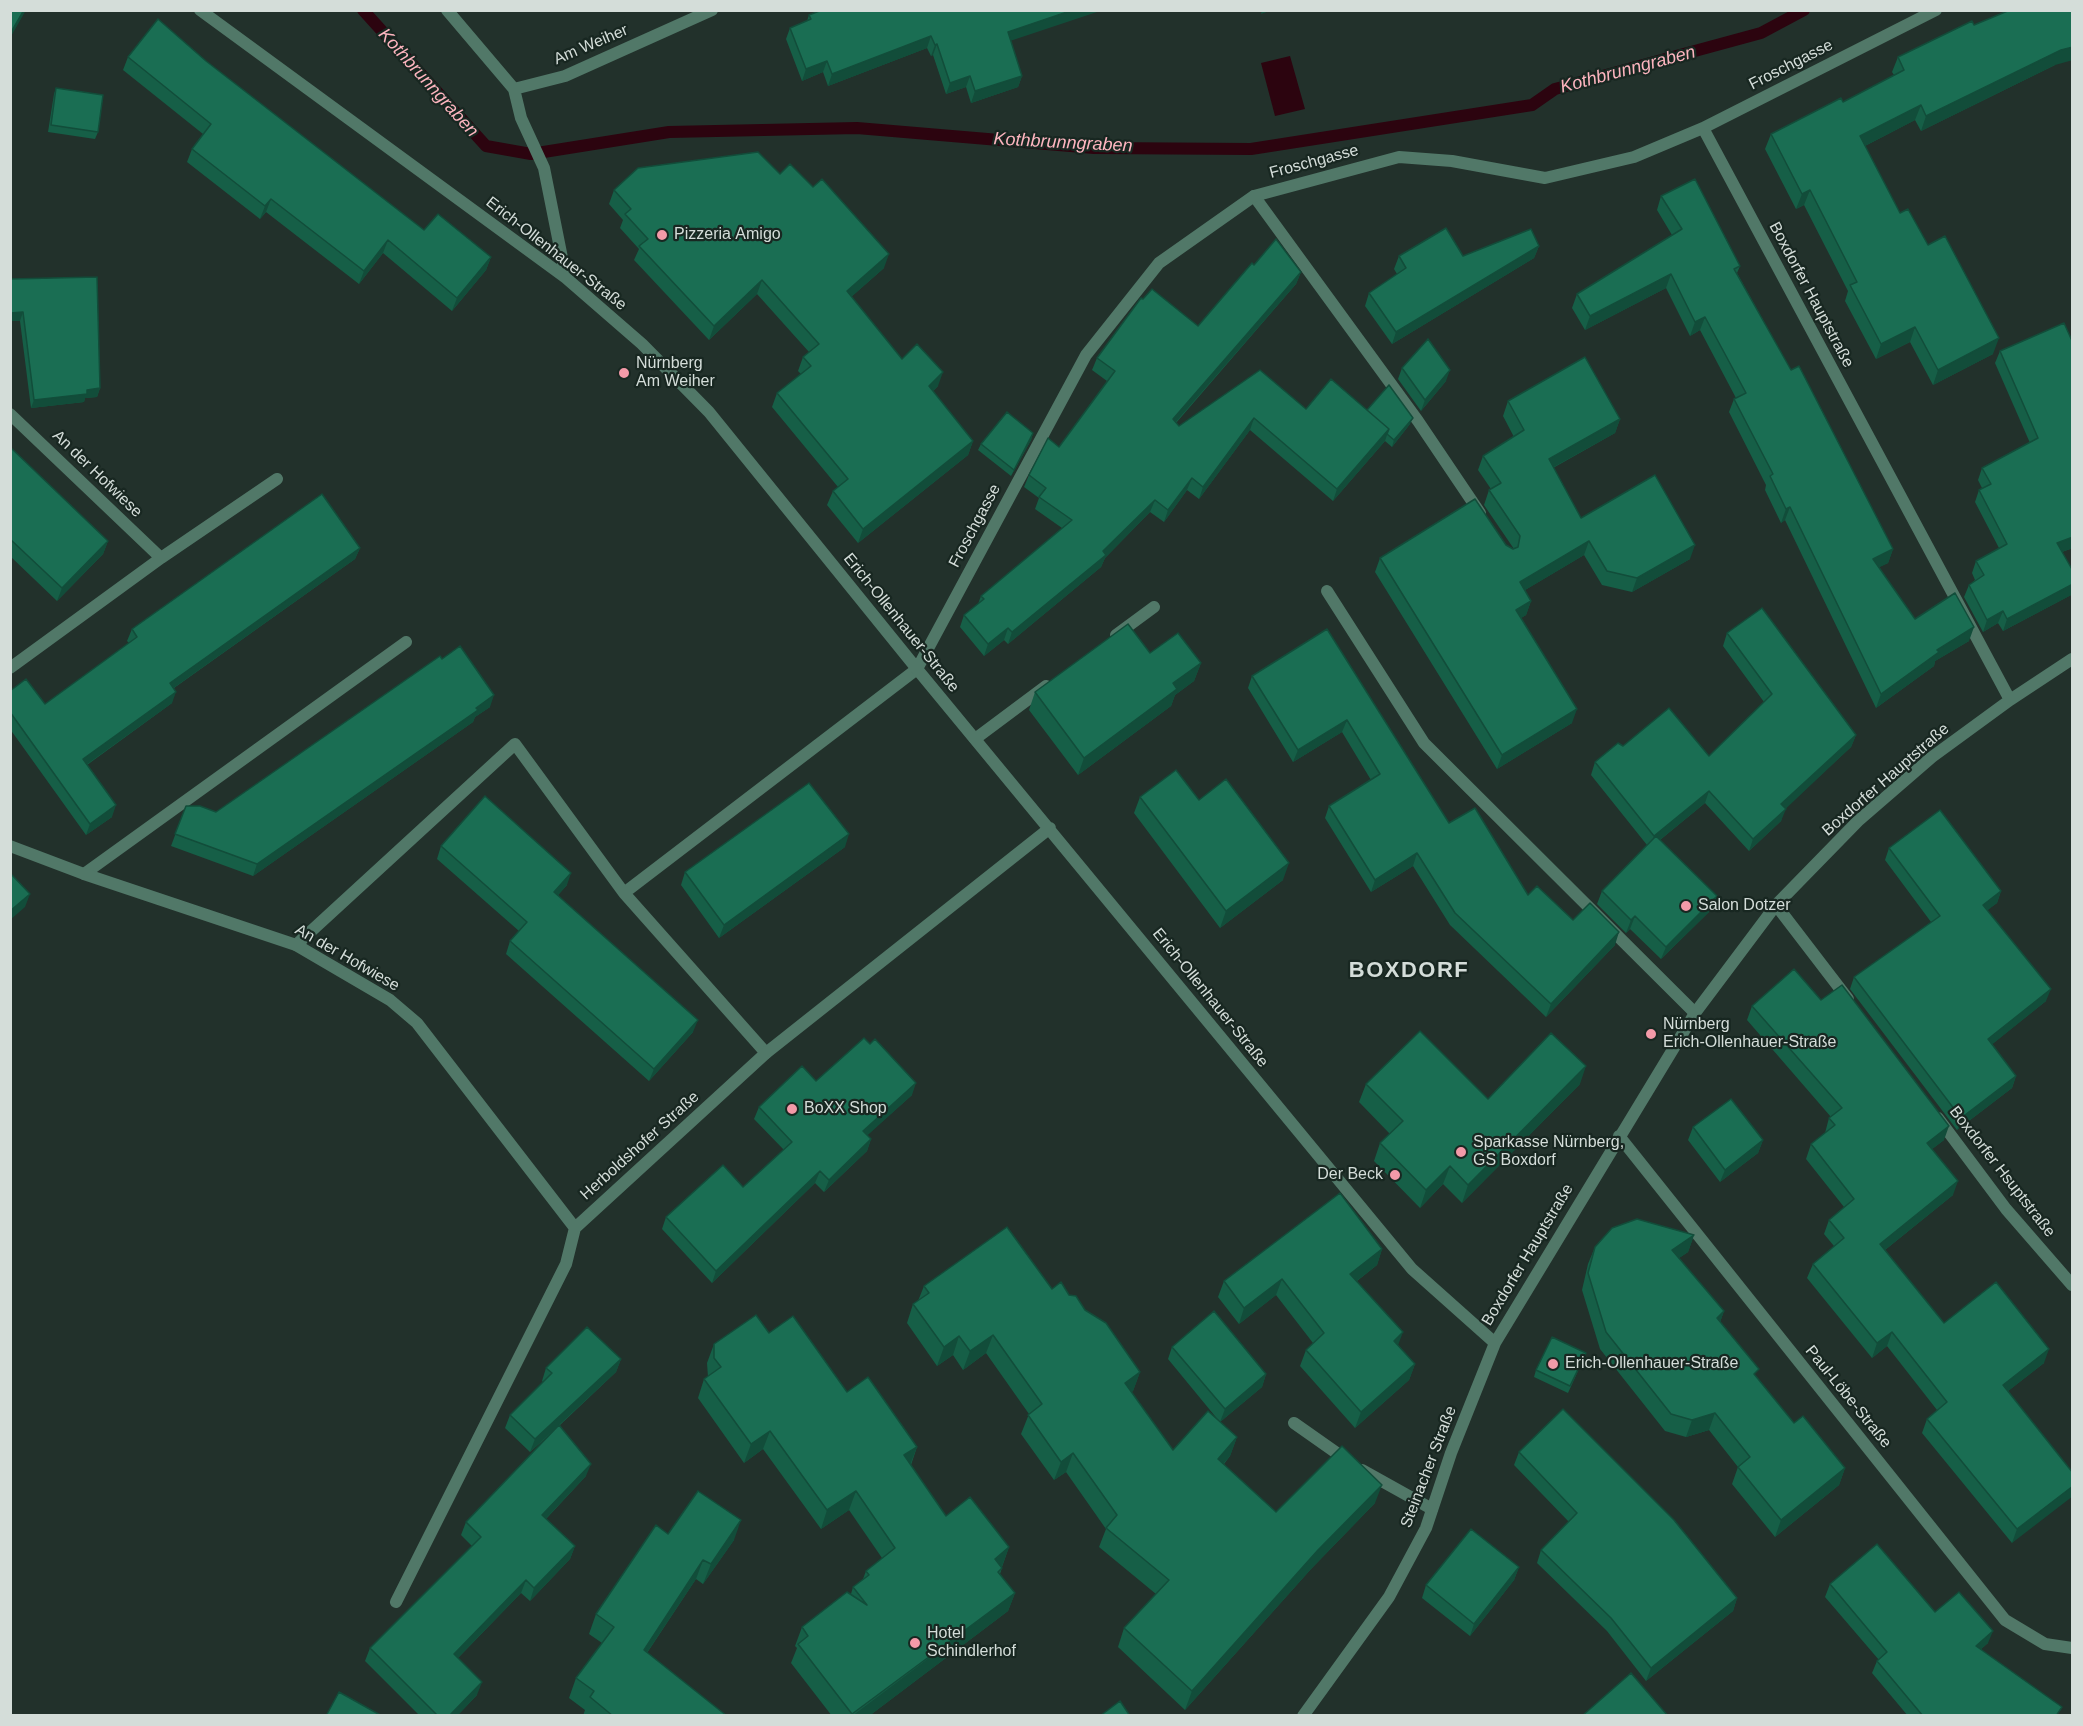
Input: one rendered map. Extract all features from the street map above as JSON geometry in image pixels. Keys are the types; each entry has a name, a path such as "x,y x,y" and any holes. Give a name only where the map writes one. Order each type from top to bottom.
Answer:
{"street":[{"name":"Erich-Ollenhauer-Straße","path":"200,10 566,278 642,344 710,412 916,669 1050,828 1412,1269 1494,1343"},
{"path":"447,10 514,89 521,118 544,168 566,278"},
{"name":"Am Weiher","path":"514,89 565,76 712,10"},
{"name":"Froschgasse","path":"916,669 1086,355 1159,263 1254,196 1399,157 1452,161 1545,178 1634,157 1703,128 1936,10"},
{"name":"Boxdorfer Hauptstraße","path":"1703,128 2010,700"},
{"path":"1254,196 1418,421 1488,526"},
{"name":"An der Hofwiese","path":"10,414 161,558"},
{"path":"11,667 161,558 277,479"},
{"path":"1327,591 1424,743 1695,1013"},
{"path":"1107,642 1154,607"},
{"path":"84,874 406,642"},
{"name":"Boxdorfer Hauptstraße","path":"1494,1343 1695,1013 1776,905 1858,821 1932,757 2010,700 2073,659"},
{"path":"624,893 916,669"},
{"path":"975,739 1059,676"},
{"path":"296,945 515,744 624,893 766,1053"},
{"name":"Herboldshofer Straße","path":"574,1228 766,1053 1050,828"},
{"name":"An der Hofwiese","path":"10,846 84,874 296,945 390,1000 417,1023 574,1228"},
{"path":"1776,905 1853,1006"},
{"name":"Boxdorfer Hsuptstraße","path":"1930,1108 2006,1209 2073,1285"},
{"name":"Paul-Löbe-Straße","path":"1618,1136 2005,1620 2045,1644 2073,1648"},
{"path":"396,1602 566,1264 574,1228"},
{"name":"Steinacher Straße","path":"1304,1716 1389,1597 1426,1528 1494,1343"},
{"path":"1294,1424 1354,1466 1432,1509"}],"shaded area":[{"path":"1290,56 1305,109 1275,116 1261,63"}],"building":[{"path":"10,10 24,10 10,34"},
{"path":"822,10 1073,10 1008,32 1022,76 975,91 970,76 950,83 937,44 935,45 931,36 832,74 827,61 806,69 790,28 811,19 809,15"},
{"path":"2010,10 2073,10 2073,47 2061,50 1926,116 1921,105 1860,136 1900,213 1908,209 1928,245 1945,236 1999,338 1938,370 1915,327 1881,344 1850,285 1857,282 1810,190 1802,194 1771,134 1841,98 1843,102 1904,70 1898,57 1972,21 1974,25"},
{"path":"158,19 206,61 424,230 438,214 491,257 457,298 388,240 364,271 271,199 265,206 192,149 211,124 128,57"},
{"path":"56,88 103,95 98,132 51,125"},
{"path":"758,152 780,174 790,164 813,187 822,179 889,254 847,291 902,359 917,344 943,372 929,386 973,441 863,529 833,491 848,479 777,393 811,366 803,357 819,344 762,280 714,326 639,246 648,239 625,214 631,209 614,190 638,168"},
{"path":"1695,179 1740,266 1734,269 1791,370 1799,366 1893,549 1873,559 1915,619 1955,593 1974,627 1937,650 1939,652 1881,694 1790,507 1786,509 1770,476 1773,474 1734,399 1746,393 1705,317 1695,322 1671,274 1590,316 1577,294 1682,229 1661,196"},
{"path":"1446,228 1463,256 1531,229 1539,246 1396,332 1369,293 1406,268 1399,256"},
{"path":"1276,239 1301,272 1173,419 1179,426 1260,370 1306,409 1331,379 1389,429 1337,489 1254,418 1203,487 1192,478 1168,510 1155,500 1103,551 1106,555 1012,632 1008,628 988,644 964,615 984,599 981,596 1072,520 1039,497 1046,488 1029,475 1048,438 1059,447 1115,371 1097,358 1141,298 1143,299 1152,289 1198,326 1252,263 1254,265"},
{"path":"97,277 100,388 87,390 87,394 34,400 23,312 10,313 10,279"},
{"path":"2064,323 2073,343 2073,537 2057,543 2073,571 2073,584 2007,619 2003,611 1987,620 1969,585 1984,575 1976,561 2007,544 1979,490 1991,484 1982,468 2038,438 2000,351"},
{"path":"1428,339 1450,370 1425,400 1402,368"},
{"path":"1585,357 1620,419 1549,459 1581,518 1655,475 1695,545 1637,578 1607,571 1589,541 1520,582 1531,601 1516,610 1577,709 1502,755 1380,558 1475,499 1506,545 1513,549 1518,547 1520,536 1489,490 1501,483 1483,456 1524,430 1508,401"},
{"path":"1389,385 1413,418 1394,440 1387,434 1389,429 1367,410"},
{"path":"1007,412 1033,433 1014,470 981,444"},
{"path":"10,447 108,541 62,588 10,539"},
{"path":"322,494 360,548 170,683 176,692 83,759 116,805 90,824 10,712 10,691 26,679 45,704 137,637 132,629"},
{"path":"1762,608 1856,735 1781,804 1786,809 1753,839 1709,791 1654,836 1595,762 1618,743 1623,746 1669,708 1709,756 1772,694 1727,633"},
{"path":"1128,624 1150,653 1178,633 1201,663 1173,683 1177,689 1084,758 1035,692"},
{"path":"1327,629 1449,823 1475,808 1528,895 1537,886 1573,920 1590,903 1619,932 1551,1004 1455,913 1417,853 1375,880 1329,806 1380,774 1347,720 1298,750 1252,676"},
{"path":"460,646 494,695 476,708 478,710 257,864 175,834 186,806 200,806 216,812 440,656 442,659"},
{"path":"1176,770 1199,800 1226,779 1289,863 1226,911 1140,797"},
{"path":"809,783 849,834 724,925 685,872"},
{"path":"485,796 571,873 554,892 698,1020 654,1069 510,941 527,922 441,846"},
{"path":"1940,810 2001,891 1983,905 2051,989 1988,1039 2016,1076 1961,1118 1854,977 1940,916 1889,848"},
{"path":"1656,836 1717,896 1666,947 1635,916 1631,920 1602,891"},
{"path":"10,873 30,894 10,911"},
{"path":"1794,969 1821,1000 1842,985 1949,1126 1927,1143 1958,1181 1880,1244 1944,1323 1996,1282 2049,1349 2003,1385 2073,1473 2073,1486 2017,1529 1927,1419 1947,1402 1892,1332 1877,1343 1813,1264 1844,1238 1829,1220 1854,1199 1811,1144 1835,1125 1829,1118 1842,1108 1752,1006"},
{"path":"1420,1031 1488,1099 1551,1033 1586,1066 1468,1185 1450,1166 1426,1190 1380,1143 1403,1121 1366,1084"},
{"path":"864,1038 870,1044 875,1039 916,1083 863,1131 871,1139 829,1180 820,1171 716,1271 666,1217 723,1165 743,1187 792,1142 759,1107 802,1066 816,1081"},
{"path":"1731,1099 1763,1140 1725,1170 1693,1127"},
{"path":"1340,1193 1382,1249 1350,1274 1403,1332 1394,1341 1415,1364 1361,1412 1306,1350 1324,1333 1282,1279 1244,1308 1224,1281"},
{"path":"1637,1219 1694,1235 1672,1250 1724,1311 1717,1318 1759,1369 1754,1374 1794,1423 1803,1416 1845,1468 1781,1520 1738,1467 1750,1457 1715,1413 1692,1420 1671,1414 1606,1332 1588,1273 1595,1247 1612,1228"},
{"path":"1007,1227 1052,1289 1061,1282 1069,1295 1076,1296 1085,1310 1106,1323 1140,1372 1125,1383 1173,1450 1208,1411 1237,1437 1218,1459 1276,1512 1342,1446 1382,1485 1318,1550 1192,1691 1124,1628 1169,1580 1106,1528 1117,1515 1073,1453 1061,1462 1028,1415 1042,1404 993,1335 970,1351 959,1336 944,1347 913,1304 929,1293 924,1286"},
{"path":"1214,1311 1266,1374 1225,1409 1172,1347"},
{"path":"756,1315 769,1333 793,1316 847,1392 868,1377 917,1447 904,1455 946,1516 970,1497 1009,1547 995,1559 1002,1568 998,1572 1015,1593 852,1714 798,1644 808,1636 802,1627 847,1592 867,1605 853,1587 869,1575 866,1571 895,1548 856,1491 827,1510 770,1431 751,1444 704,1379 721,1367 714,1358 714,1344"},
{"path":"587,1327 621,1359 535,1439 510,1415 552,1373 546,1368"},
{"path":"1552,1337 1586,1353 1570,1386 1536,1370"},
{"path":"1563,1409 1674,1520 1737,1598 1651,1668 1611,1618 1541,1550 1577,1513 1519,1452"},
{"path":"559,1425 591,1464 542,1515 575,1546 534,1588 526,1580 454,1654 482,1682 449,1716 438,1716 370,1648 481,1537 466,1522"},
{"path":"698,1491 741,1520 711,1564 703,1560 644,1650 727,1716 613,1716 590,1697 594,1691 576,1678 614,1627 596,1614 656,1525 668,1534"},
{"path":"1471,1529 1519,1567 1474,1624 1426,1585"},
{"path":"1877,1544 1935,1612 1959,1592 1993,1631 1976,1646 2062,1707 2056,1716 1923,1716 1877,1661 1887,1652 1830,1584"},
{"path":"1631,1673 1668,1716 1582,1716"},
{"path":"339,1692 382,1716 326,1716"},
{"path":"1120,1701 1130,1716 1100,1716"}],"waterway":[{"name":"Kothbrunngraben","path":"363,10 486,146 531,154 669,132 857,128 1094,148 1251,149 1532,105 1555,89 1761,33 1804,10"}],"place":[{"name":"Pizzeria Amigo","path":"662,235"},
{"name":"Nürnberg Am Weiher","path":"624,373"},
{"name":"Salon Dotzer","path":"1686,906"},
{"name":"Nürnberg Erich-Ollenhauer-Straße","path":"1651,1034"},
{"name":"BoXX Shop","path":"792,1109"},
{"name":"Sparkasse Nürnberg, GS Boxdorf","path":"1461,1152"},
{"name":"Der Beck","path":"1395,1175"},
{"name":"Erich-Ollenhauer-Straße","path":"1553,1364"},
{"name":"Hotel Schindlerhof","path":"915,1643"}],"district":[{"name":"BOXDORF","path":"1409,971"}]}
